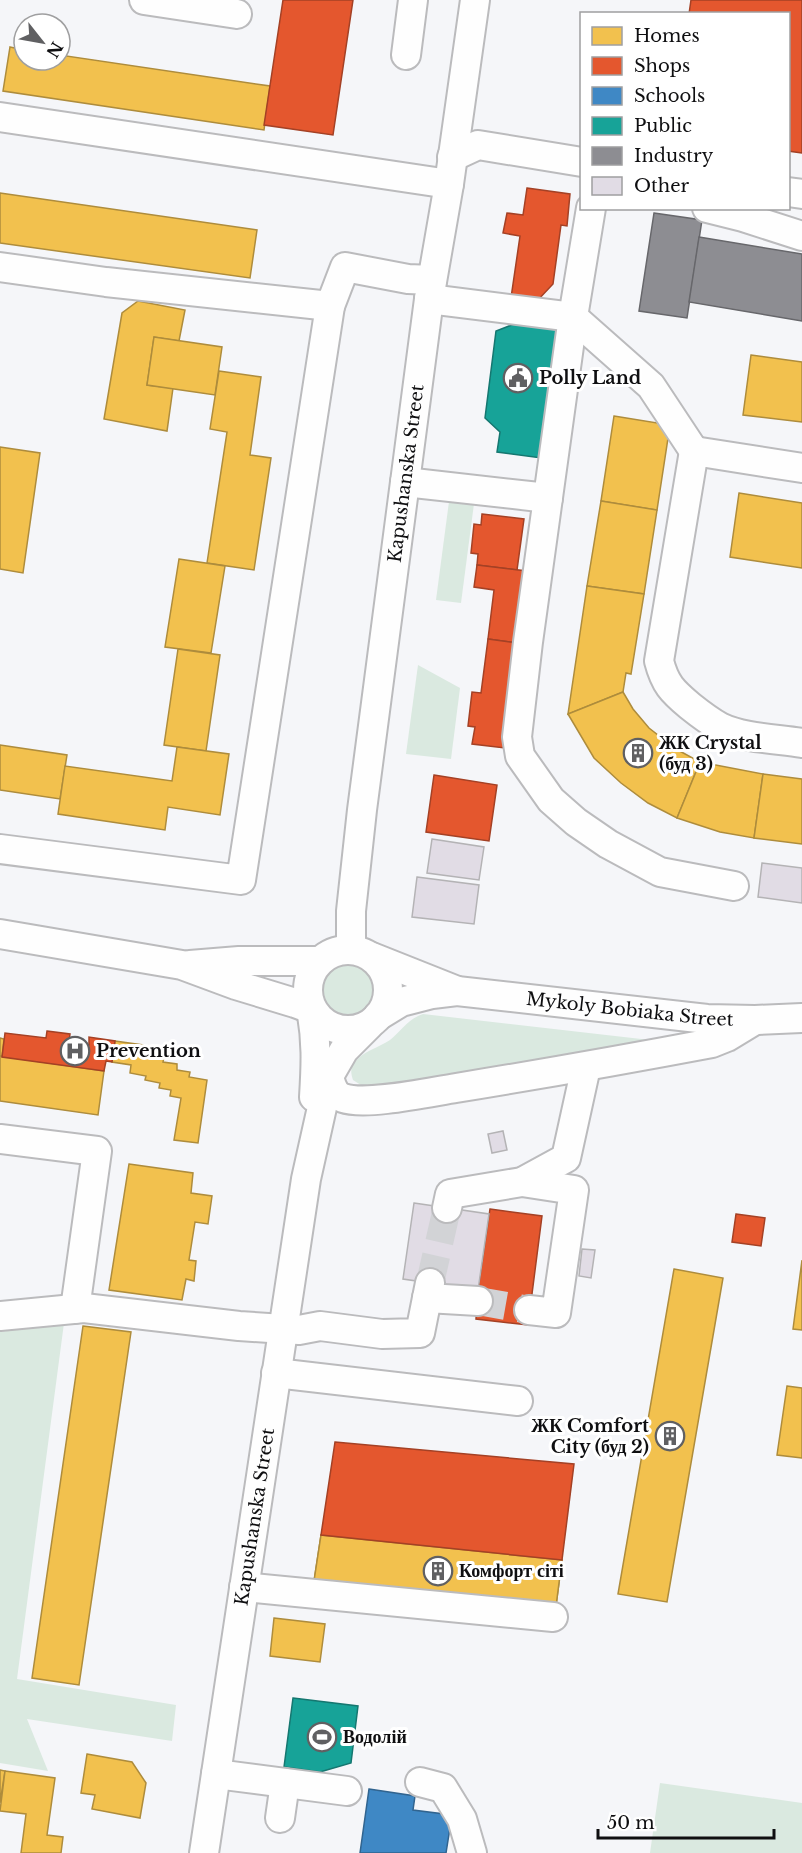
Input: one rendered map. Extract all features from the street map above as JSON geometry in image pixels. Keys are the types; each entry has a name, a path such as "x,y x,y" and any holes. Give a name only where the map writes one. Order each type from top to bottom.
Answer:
{"street":[{"path":"144,0 237,14"},
{"path":"406,55 413,0"},
{"name":"Kapushanska Street","path":"361,953 351,911 362,810 431,290 475,0"},
{"path":"0,117 450,171 478,145 580,162"},
{"path":"591,210 573,317 517,737 520,756 551,800 576,822 609,844 660,872 735,886"},
{"path":"715,210 802,236"},
{"path":"0,267 106,282 330,306"},
{"path":"0,849 241,880 330,306 345,267 408,279 431,290 573,317 651,386 694,451 659,661 664,679 678,696 705,718 722,728 741,734 802,743"},
{"path":"694,451 802,468"},
{"path":"405,482 548,498"},
{"path":"0,934 182,965 311,1009 324,1023 344,1030 357,1029 374,1020 385,1005 388,991 386,978 380,966 361,953 339,951 329,954 312,971 308,983 311,1009"},
{"name":"Mykoly Bobiaka Street","path":"361,953 457,991"},
{"path":"182,965 239,961 320,961"},
{"name":"Mykoly Bobiaka Street","path":"374,1020 401,1002 432,994 457,991 707,1018 755,1020 802,1018"},
{"name":"Kapushanska Street","path":"204,1853 306,1179 317,1055 316,1030 311,1009"},
{"name":"Kapushanska Street","path":"306,1179 329,1076 344,1050 374,1020"},
{"path":"329,1076 333,1089 341,1098 362,1101 420,1094 586,1067 712,1043 755,1020"},
{"path":"522,1182 566,1158 586,1067"},
{"path":"306,1179 328,1133 338,1120 362,1101"},
{"path":"0,1139 97,1151 75,1309"},
{"path":"447,1208 450,1194 522,1182 574,1190 556,1313 530,1310"},
{"path":"0,1317 84,1308 239,1326 299,1330 320,1326 382,1334 420,1333 428,1290 478,1301"},
{"path":"276,1373 518,1401"},
{"path":"244,1587 553,1617"},
{"path":"216,1774 347,1791"},
{"path":"420,1782 443,1788 462,1819 472,1853"},
{"path":"280,1818 285,1783"}],"shaded area":[{"path":"450,494 475,496 461,603 436,600"},
{"path":"418,665 460,688 451,759 406,754"},
{"path":"344,958 361,962 370,968 377,977 379,985 377,1001 362,1017 353,1022 343,1022 326,1014 317,993 317,978 321,971 326,966"},
{"path":"423,1014 650,1040 649,1045 459,1075 364,1087 353,1080 351,1069 358,1059 390,1040 409,1022"},
{"path":"64,1323 17,1679 176,1705 172,1741 27,1719 48,1771 0,1763 0,1332"},
{"path":"660,1783 802,1803 802,1853 650,1853"}],"building: Homes":[{"path":"10,47 12,47 12,72 72,72 72,57 270,86 264,130 3,91"},
{"path":"0,193 257,230 250,278 0,243"},
{"path":"138,301 185,310 179,341 154,337 147,385 173,388 167,431 104,419 122,313"},
{"path":"154,337 222,347 215,395 147,385"},
{"path":"751,355 802,362 802,422 743,415"},
{"path":"219,371 261,377 250,455 271,458 254,570 207,563 227,432 210,429"},
{"path":"614,416 670,425 657,510 601,501"},
{"path":"0,447 40,453 23,573 0,569"},
{"path":"739,493 802,503 802,568 730,557"},
{"path":"601,501 657,510 644,594 587,586"},
{"path":"179,559 225,566 211,653 165,647"},
{"path":"587,586 644,594 631,674 626,673 623,692 568,714"},
{"path":"178,649 220,655 206,751 164,745"},
{"name":"ЖК Crystal (буд 3)","path":"623,692 633,709 649,728 676,749 700,762 677,818 648,803 621,783 594,758 568,714"},
{"path":"0,745 67,755 60,799 0,790"},
{"path":"177,747 229,754 220,815 168,807 165,830 58,814 65,766 172,781"},
{"path":"700,762 763,774 754,838 720,832 677,818"},
{"path":"763,774 802,779 802,844 754,838"},
{"path":"0,1038 4,1039 2,1057 0,1056"},
{"path":"115,1041 143,1045 142,1054 164,1057 163,1062 177,1064 177,1070 190,1072 189,1077 207,1080 198,1143 174,1140 181,1098 170,1096 171,1090 159,1088 160,1083 145,1080 146,1076 130,1073 131,1065 112,1062"},
{"path":"0,1056 104,1071 98,1115 0,1101"},
{"path":"129,1164 193,1173 191,1193 212,1196 208,1224 195,1222 189,1260 196,1261 194,1281 186,1279 182,1300 109,1290"},
{"path":"802,1260 802,1330 793,1329"},
{"name":"ЖК Comfort City (буд 2)","path":"674,1269 723,1278 667,1602 618,1594"},
{"path":"83,1326 131,1332 79,1685 32,1678"},
{"path":"787,1386 802,1388 802,1458 777,1455"},
{"name":"Комфорт сіті","path":"321,1535 562,1560 556,1606 314,1581"},
{"name":"Комфорт сіті","path":"321,1535 562,1560 556,1606 314,1581"},
{"path":"274,1618 325,1624 320,1662 270,1656"},
{"path":"87,1754 132,1762 146,1783 140,1818 92,1809 95,1795 81,1793"},
{"path":"0,1770 5,1771 0,1803"},
{"path":"5,1771 55,1778 47,1835 63,1837 61,1853 21,1853 26,1814 0,1811"}],"building: Shops":[{"path":"283,0 353,0 333,135 264,125"},
{"path":"691,0 802,0 802,153 790,151 790,12 689,12"},
{"path":"527,188 570,194 567,226 561,225 553,284 536,302 511,298 520,236 503,233 507,213 523,215"},
{"path":"482,514 524,519 517,570 477,565 478,554 471,553 474,524 481,525"},
{"path":"477,565 527,571 518,643 488,639 494,590 474,587"},
{"path":"488,639 518,643 505,748 472,744 475,727 468,726 472,692 481,693"},
{"path":"434,775 497,785 489,841 426,832"},
{"path":"47,1031 70,1034 69,1042 89,1045 89,1037 115,1041 112,1062 106,1061 104,1071 2,1057 5,1033 46,1038"},
{"path":"490,1209 542,1216 528,1325 476,1319"},
{"path":"736,1214 765,1218 761,1246 732,1242"},
{"path":"335,1442 574,1464 562,1560 321,1535"}],"building: Schools":[{"path":"369,1789 415,1796 413,1810 452,1815 446,1853 360,1853"}],"building: Public":[{"path":"570,321 549,459 497,452 500,432 485,418 496,331 517,323"},
{"path":"293,1698 358,1706 351,1763 320,1772 284,1767"}],"building: Industry":[{"path":"654,213 702,220 687,318 639,311"},
{"path":"699,237 802,254 802,321 689,302"}],"building: Other":[{"path":"432,839 484,847 479,880 427,873"},
{"path":"762,863 802,868 802,903 758,897"},
{"path":"417,877 479,885 474,924 412,917"},
{"path":"503,1131 507,1150 492,1153 488,1134"},
{"path":"414,1203 489,1214 478,1290 403,1279"},
{"path":"582,1249 595,1250 591,1278 579,1276"}],"tunnel":[{"path":"430,1283 447,1208"},
{"path":"478,1301 529,1310"}],"place":[{"name":"Polly Land","path":"518,378"},
{"name":"ЖК Crystal (буд 3)","path":"638,753"},
{"name":"Prevention","path":"75,1051"},
{"name":"ЖК Comfort City (буд 2)","path":"670,1436"},
{"name":"Комфорт сіті","path":"438,1571"},
{"name":"Водолій","path":"322,1737"}]}
